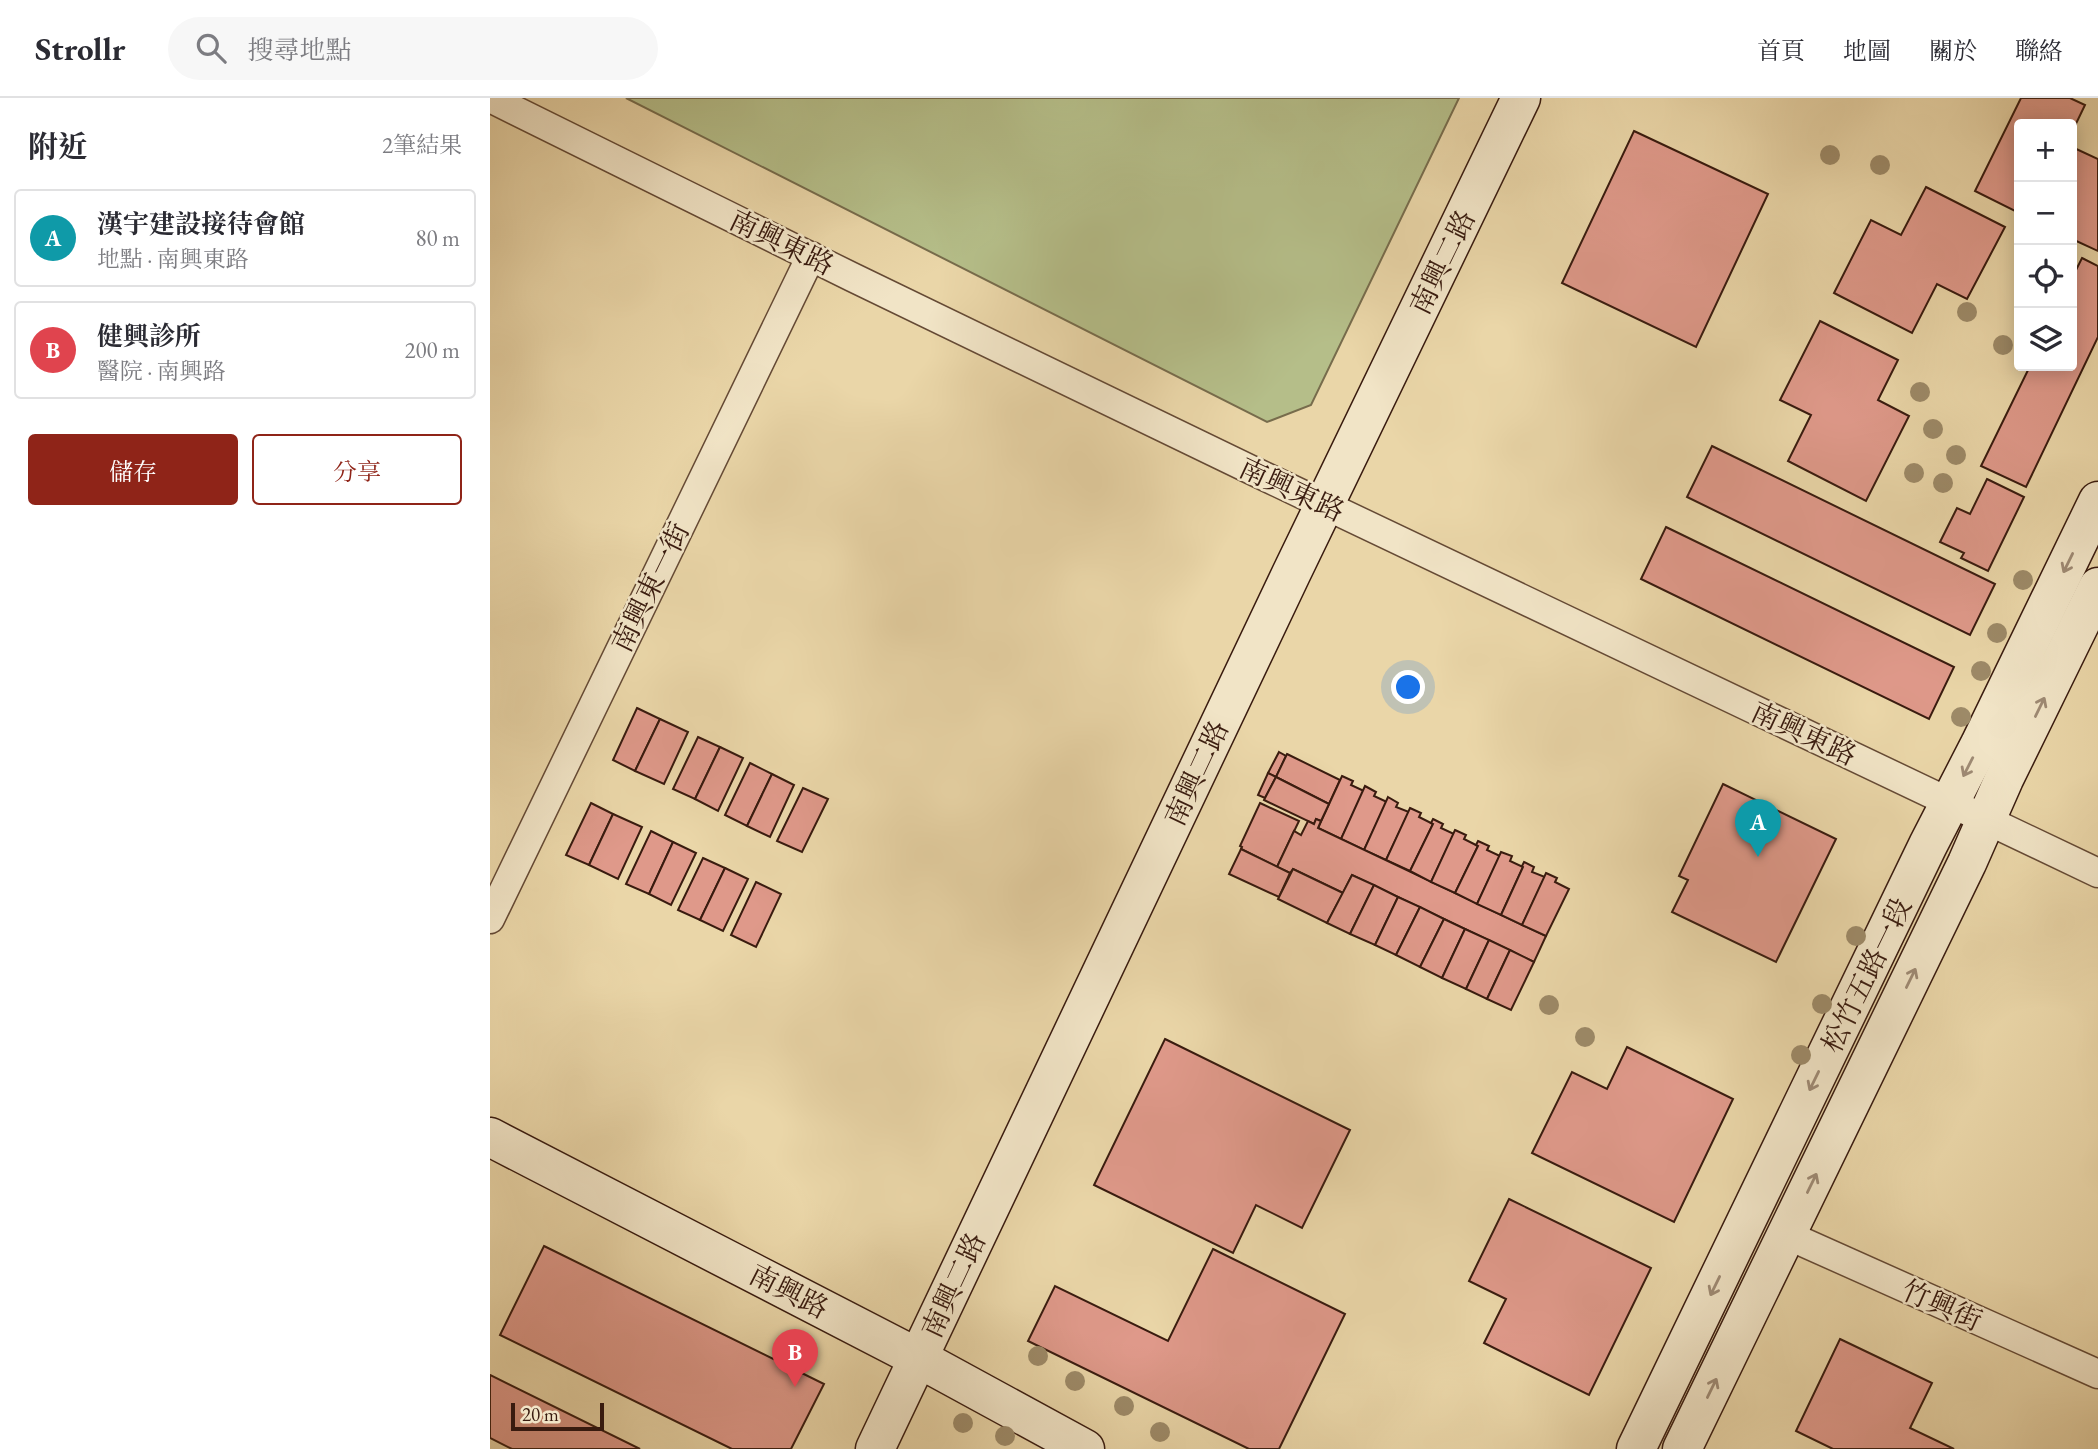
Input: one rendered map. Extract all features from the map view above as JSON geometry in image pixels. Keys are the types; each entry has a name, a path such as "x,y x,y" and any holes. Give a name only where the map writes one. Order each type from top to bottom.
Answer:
{"street":[{"name":"南興東路","path":"490,98 1324,504 2098,873"},
{"name":"南興二路","path":"875,1449 1324,504 1521,98"},
{"name":"南興東一街","path":"490,919 811,256"},
{"name":"松竹五路一段","path":"1636,1449 2098,502"},
{"name":"松竹五路一段","path":"1682,1449 2098,587"},
{"name":"南興路","path":"490,1137 918,1358 1085,1449"},
{"name":"竹興街","path":"1787,1235 2098,1374"}],"green space":[{"path":"626,98 1459,98 1311,405 1267,422"}],"building":[{"path":"2021,98 2070,98 2085,105 2077,122 2077,119 2014,119 2014,210 1975,191"},
{"path":"1634,131 1768,194 1696,347 1562,283"},
{"path":"2077,149 2098,159 2098,251 2077,241"},
{"path":"1926,187 2005,227 1967,299 1937,284 1912,333 1834,293 1871,220 1901,235"},
{"path":"2082,258 2098,266 2098,337 2026,487 1981,466 2028,371 2077,371 2077,268"},
{"path":"1820,321 1898,360 1878,400 1909,416 1866,501 1788,461 1811,415 1780,400"},
{"path":"1712,446 1995,584 1970,635 1687,497"},
{"path":"1987,479 2024,497 1988,571 1961,558 1964,553 1940,542 1957,508 1970,514"},
{"path":"1666,527 1954,667 1929,719 1641,579"},
{"path":"637,708 660,719 635,771 613,760"},
{"path":"660,719 688,732 664,784 635,771"},
{"path":"698,737 720,747 695,799 673,789"},
{"path":"720,747 743,758 718,811 695,799"},
{"path":"1279,752 1286,756 1276,777 1268,773"},
{"path":"1287,754 1340,780 1329,804 1276,777"},
{"path":"750,763 772,774 747,826 725,815"},
{"path":"1268,773 1276,777 1265,798 1258,795"},
{"path":"772,774 794,785 770,837 747,826"},
{"path":"1342,776 1353,781 1351,785 1364,791 1341,839 1318,828"},
{"path":"1276,777 1329,804 1321,821 1316,819 1314,824 1264,800"},
{"path":"1723,784 1836,839 1776,962 1672,912 1688,880 1679,876"},
{"path":"1365,786 1376,792 1374,796 1387,802 1364,850 1341,839"},
{"path":"803,788 828,799 802,852 777,841"},
{"path":"1388,797 1398,803 1396,807 1409,812 1386,860 1364,850"},
{"path":"591,803 613,814 589,865 566,855"},
{"path":"1260,803 1299,821 1277,867 1241,849 1240,846"},
{"path":"1410,808 1421,813 1419,817 1433,824 1410,871 1386,860"},
{"path":"613,814 642,827 618,879 589,865"},
{"path":"1316,819 1321,821 1318,828 1546,936 1534,962 1352,875 1343,893 1293,869 1290,873 1277,867 1294,831 1301,835 1308,821 1314,824"},
{"path":"1433,819 1443,824 1441,828 1454,834 1431,882 1410,871"},
{"path":"1455,830 1466,835 1464,839 1478,846 1455,893 1431,882"},
{"path":"651,831 673,842 649,894 626,884"},
{"path":"1478,841 1489,846 1487,850 1500,856 1477,904 1455,893"},
{"path":"673,842 696,853 671,905 649,894"},
{"path":"1241,849 1290,873 1279,897 1229,874"},
{"path":"1501,852 1512,856 1510,861 1523,867 1501,915 1477,904"},
{"path":"703,858 725,868 700,920 678,910"},
{"path":"1524,862 1534,867 1532,872 1545,877 1522,925 1501,915"},
{"path":"725,868 748,879 723,931 700,920"},
{"path":"1293,869 1343,893 1327,923 1278,899"},
{"path":"1546,873 1557,878 1555,882 1569,889 1546,936 1522,925"},
{"path":"1352,875 1374,885 1350,934 1327,923"},
{"path":"756,882 781,894 756,947 731,935"},
{"path":"1374,885 1398,897 1375,945 1350,934"},
{"path":"1398,897 1420,907 1396,955 1375,945"},
{"path":"1420,907 1444,919 1420,967 1396,955"},
{"path":"1444,919 1465,929 1442,978 1420,967"},
{"path":"1465,929 1489,940 1466,989 1442,978"},
{"path":"1489,940 1510,950 1487,999 1466,989"},
{"path":"1510,950 1534,962 1511,1010 1487,999"},
{"path":"1165,1039 1350,1130 1302,1228 1256,1205 1233,1253 1094,1185"},
{"path":"1627,1047 1733,1099 1674,1222 1532,1153 1572,1072 1607,1089"},
{"path":"1509,1199 1651,1268 1589,1395 1484,1343 1506,1299 1469,1281"},
{"path":"544,1246 824,1384 791,1449 732,1449 500,1335"},
{"path":"1213,1249 1345,1314 1279,1449 1249,1449 1028,1341 1055,1286 1168,1341"},
{"path":"1840,1339 1932,1383 1910,1428 1954,1449 1833,1449 1796,1431"},
{"path":"490,1375 640,1449 512,1449 490,1438"}],"place":[{"name":"漢宇建設接待會館","path":"1758,857"},
{"name":"健興診所","path":"795,1387"}]}
